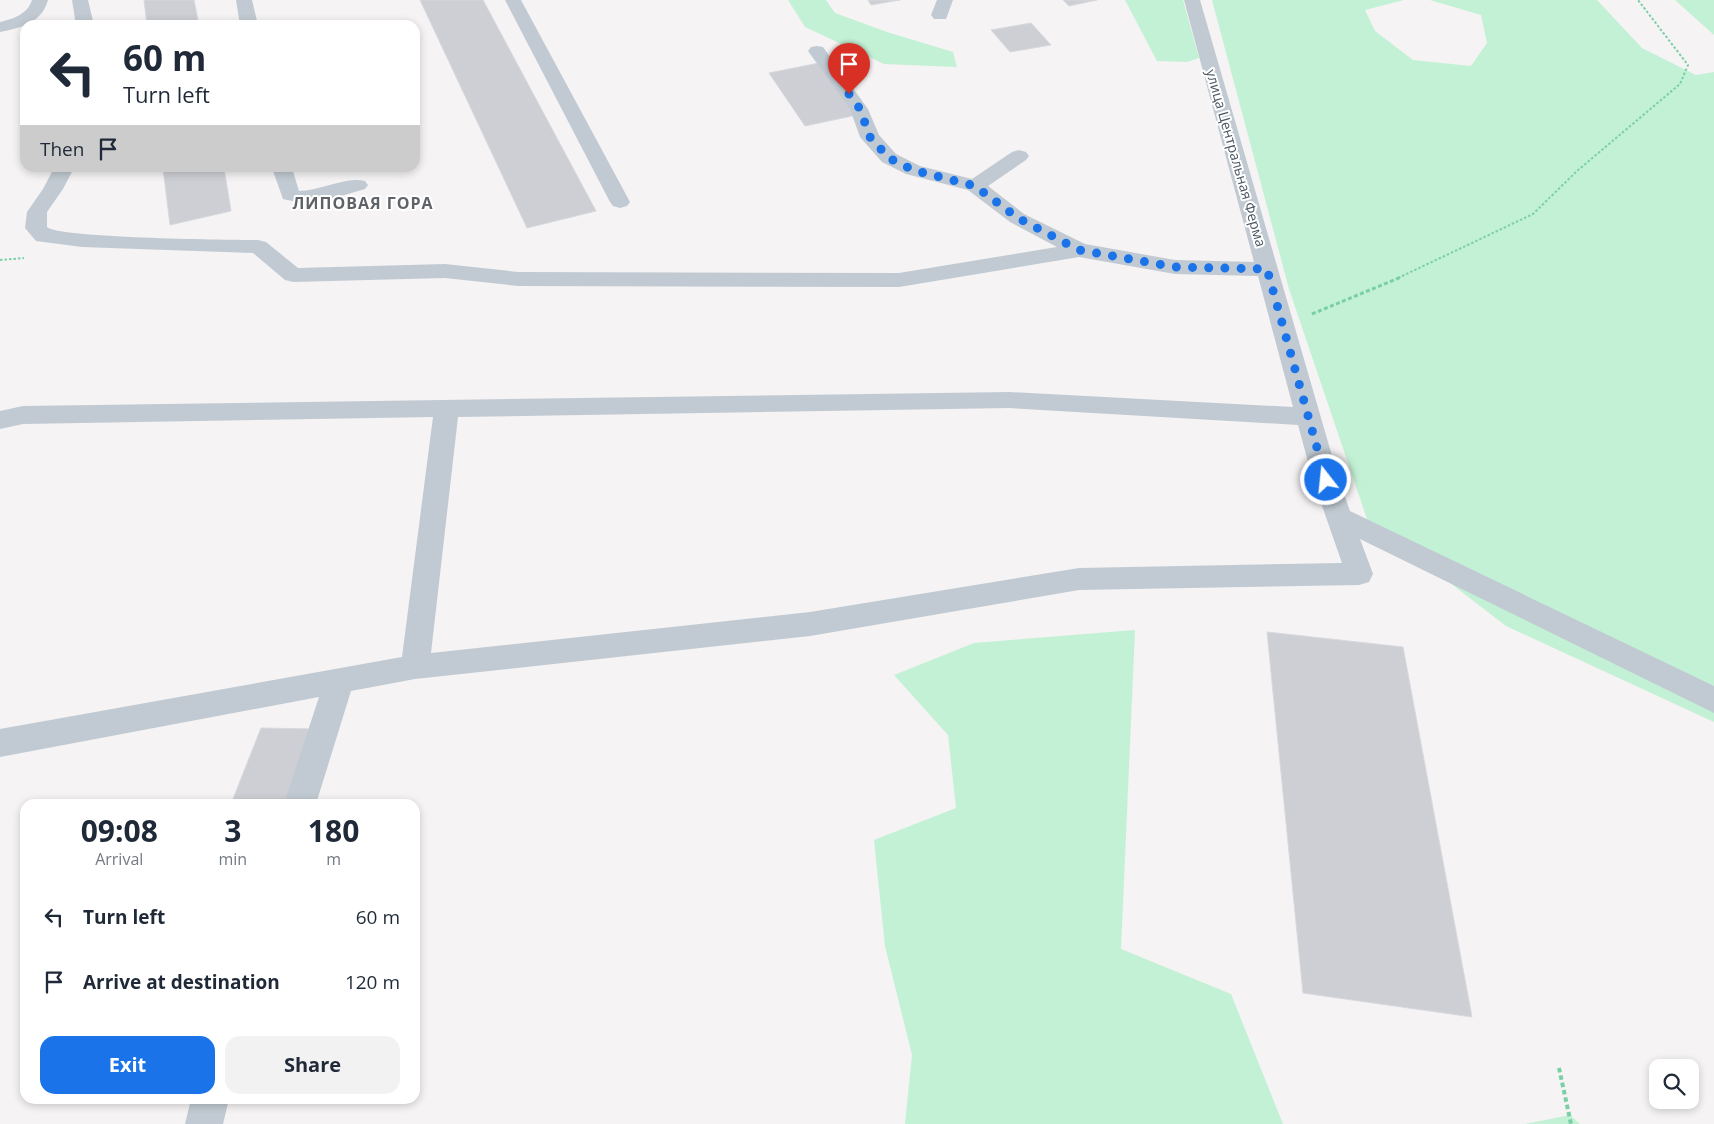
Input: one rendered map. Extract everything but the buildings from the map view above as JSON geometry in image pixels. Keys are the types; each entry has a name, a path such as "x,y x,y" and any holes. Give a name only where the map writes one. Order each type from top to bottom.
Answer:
{"street":[{"path":"22,20 38,9 40,0"},
{"path":"80,0 84,20"},
{"path":"244,0 248,20"},
{"path":"513,0 620,202"},
{"name":"улица Центральная Ферма","path":"415,667 810,624 1079,580 1359,574 1308,418 1192,0"},
{"path":"0,27 20,21"},
{"path":"817,51 860,109 870,137 889,158 913,170 975,186 1018,218 1079,250 1175,267 1267,269"},
{"path":"975,186 1019,156"},
{"path":"62,172 37,212 36,228 44,236 82,241 258,247 293,276 445,271 518,279 899,280 1079,250"},
{"path":"283,172 288,191 294,197 309,196 358,185"},
{"path":"0,420 23,414 1008,400 1308,418"},
{"path":"0,743 415,667 447,408"},
{"path":"1339,517 1714,700"},
{"path":"302,799 339,681"},
{"path":"204,1124 209,1104"}],"path":[{"path":"1283,326 1416,271 1533,214 1578,170 1680,84 1688,65 1638,0"},
{"path":"1559,1068 1571,1124"}],"green space":[{"path":"788,0 826,0 835,13 887,32 953,52 957,67 884,64 805,27"},
{"path":"1125,0 1183,0 1199,58 1187,62 1157,61"},
{"path":"1212,0 1404,0 1365,10 1375,31 1413,60 1471,66 1487,43 1481,15 1430,0 1597,0 1642,48 1696,75 1714,72 1714,722 1506,626 1367,519 1289,289"},
{"path":"1675,0 1714,0 1714,35"},
{"path":"1135,630 1121,949 1231,994 1283,1124 905,1124 912,1055 885,946 874,840 956,808 948,735 894,675 974,643"},
{"path":"1570,1115 1580,1124 1525,1124"}],"district":[{"name":"ЛИПОВАЯ ГОРА","path":"363,203"}],"route":[{"path":"849,94 860,109 870,137 889,158 913,170 975,186 1018,218 1079,250 1175,267 1267,269 1326,480"}]}
